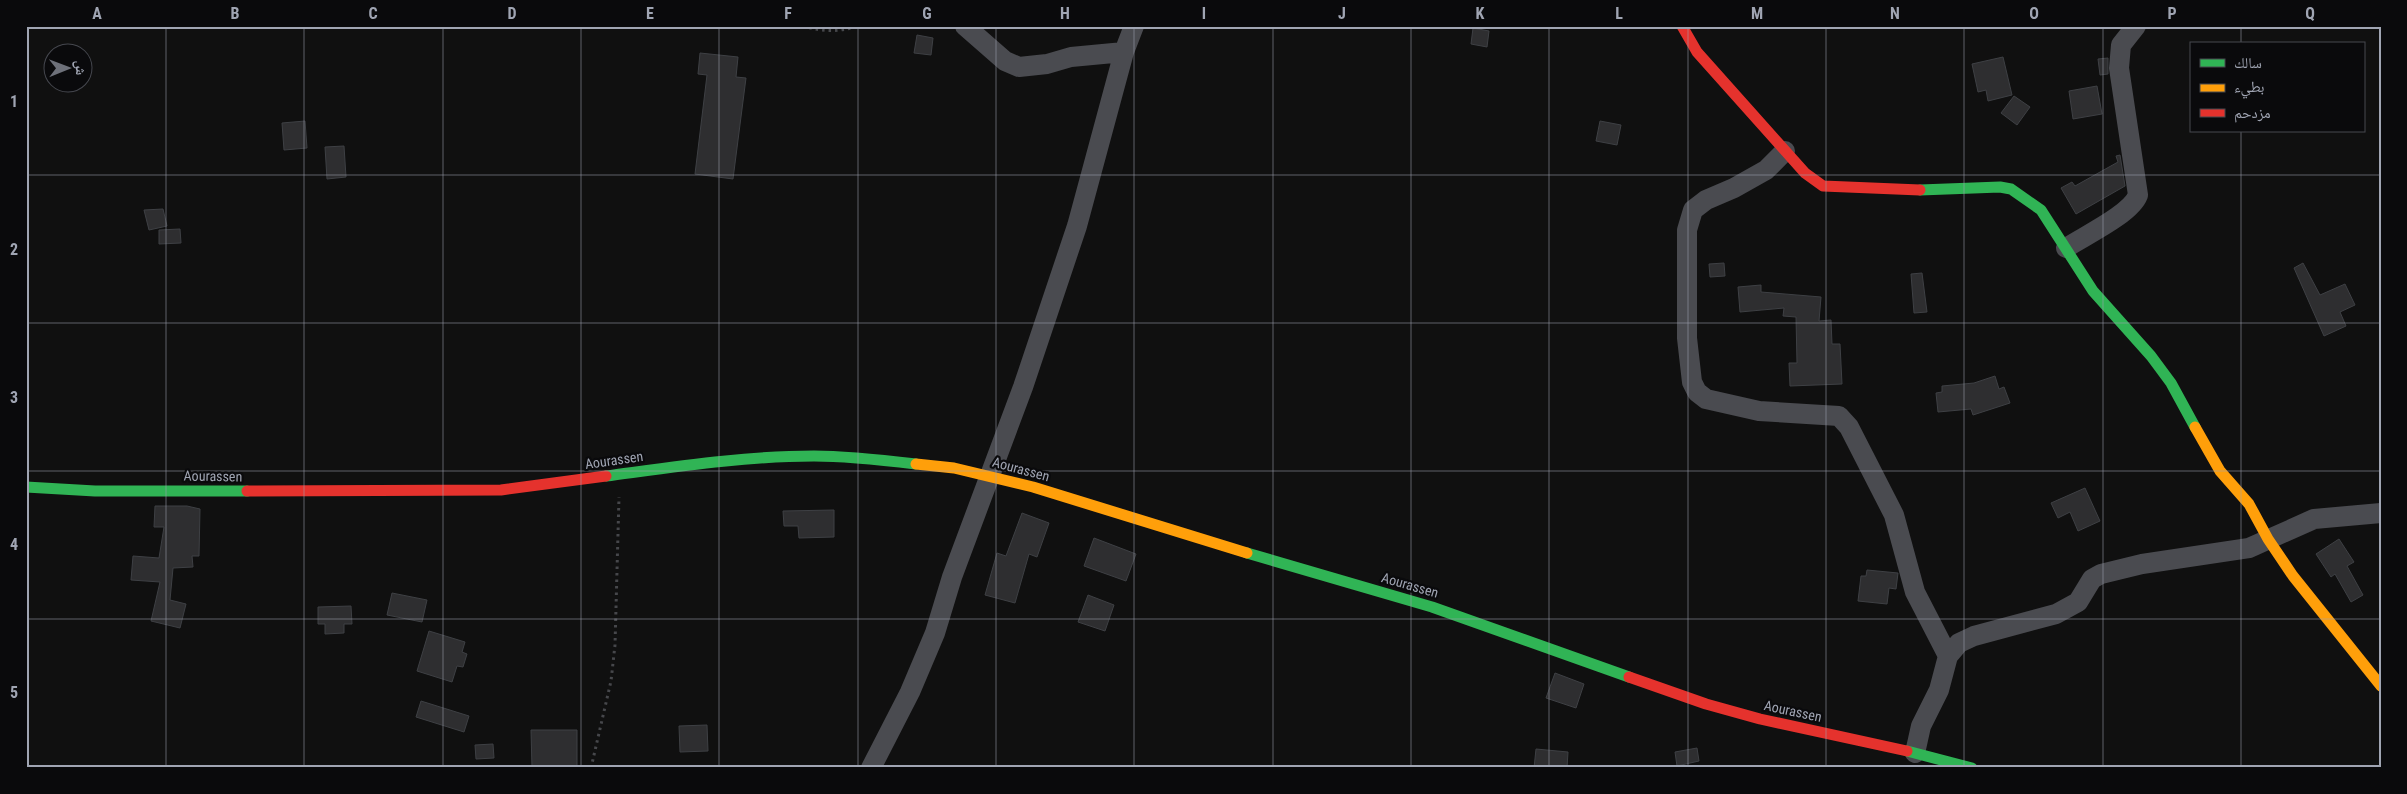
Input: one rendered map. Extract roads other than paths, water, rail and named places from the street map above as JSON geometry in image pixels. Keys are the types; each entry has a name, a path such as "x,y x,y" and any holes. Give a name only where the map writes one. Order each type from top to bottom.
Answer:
{"street":[{"path":"965,26 1005,61 1019,67 1047,64 1071,57 1124,52"},
{"path":"871,768 910,692 935,633 952,577 990,476 1077,226 1124,52 1134,26"},
{"path":"1682,26 1697,52 1804,173 1822,186 1901,190 1982,187 2011,189 2041,210 2094,291 2151,356 2171,383 2220,471 2249,504 2268,539 2325,618 2381,686"},
{"path":"2066,248 2123,212 2135,203 2138,196 2119,68 2121,45 2136,26"},
{"path":"1785,151 1766,170 1734,188 1706,200 1693,210 1687,230 1687,338 1692,382 1697,392 1706,399 1759,411 1839,416 1849,427 1894,515 1915,592 1948,656"},
{"name":"Aourassen","path":"26,487 95,491 460,492 550,486 620,474 710,463 812,456 854,456 954,468 990,476 1432,607 1706,704 1760,719 1915,753 1938,764 1972,768"},
{"path":"1915,753 1921,726 1939,690 1948,656 1959,643 1974,636 2068,609 2078,602 2092,579 2101,574 2142,564 2250,548 2314,519 2381,513"}]}
